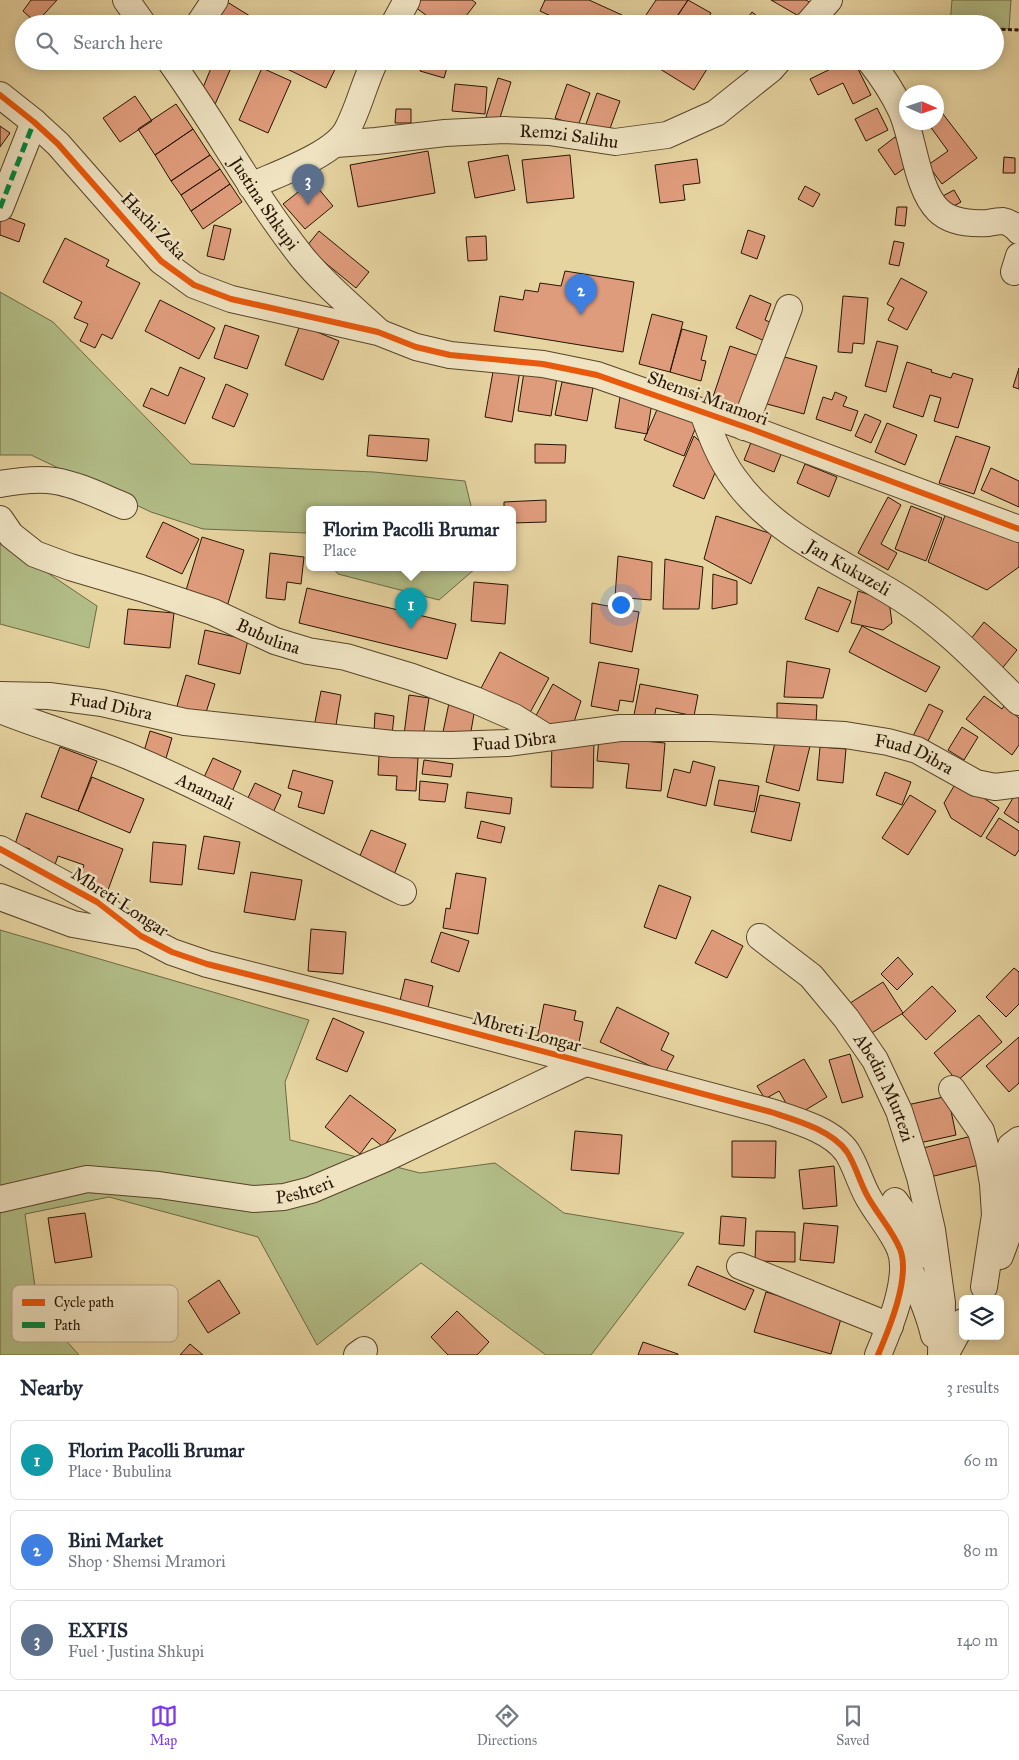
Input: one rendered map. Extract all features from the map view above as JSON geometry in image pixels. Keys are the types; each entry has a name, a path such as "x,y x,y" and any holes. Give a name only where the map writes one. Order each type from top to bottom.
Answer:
{"street":[{"path":"126,0 137,15"},
{"path":"205,15 215,0"},
{"path":"399,15 407,0"},
{"path":"816,15 829,0"},
{"name":"Justina Shkupi","path":"178,70 251,186 303,258 378,332"},
{"path":"251,186 322,153 336,144 346,131 371,70"},
{"name":"Remzi Salihu","path":"336,144 445,133 504,130 550,132 615,142 667,136 716,113 770,70"},
{"path":"877,70 901,110 925,190 937,209 947,217 966,223 1004,221 1019,231"},
{"name":"Haxhi Zeka","path":"0,95 58,144 161,261 194,285 231,299 378,332"},
{"path":"0,208 34,122"},
{"path":"744,427 789,308"},
{"name":"Shemsi Mramori","path":"378,332 416,347 450,355 543,364 597,375 644,390 1019,529"},
{"name":"Jan Kukuzeli","path":"703,413 716,448 734,478 760,509 801,541 903,599 938,624 1019,702"},
{"path":"0,484 22,480 54,480 86,490 124,506"},
{"name":"Bubulina","path":"0,519 11,535 35,554 212,612 275,641 308,651 346,657 466,696 514,717 546,737"},
{"name":"Fuad Dibra","path":"0,696 50,696 102,703 185,722 393,744 451,745 507,743 620,728 710,728 845,736 888,742 918,750 976,783 995,787 1019,784"},
{"name":"Anamali","path":"0,710 128,756 233,805 403,892"},
{"name":"Mbreti Longar","path":"0,849 97,902 141,936 172,952 207,964 384,1009 804,1122 830,1137 846,1151 868,1197 881,1215 900,1250 902,1273 900,1293 890,1326 878,1355"},
{"name":"Mbreti Longar","path":"0,897 74,924 141,936"},
{"name":"Abedin Murtezi","path":"760,938 811,976 846,1018 875,1060 899,1111 920,1177 932,1230 942,1302 940,1355"},
{"name":"Peshteri","path":"0,1199 87,1179 159,1185 253,1199 284,1197 311,1190 384,1159 584,1063"},
{"path":"952,1088 981,1131 992,1176 995,1215 981,1293"},
{"path":"981,1293 1003,1251 1014,1218 1016,1177 1011,1146 1019,1140"},
{"name":"Abedin Murtezi","path":"895,1201 918,1233 939,1276"},
{"name":"Abedin Murtezi","path":"900,1250 932,1324 940,1355"},
{"path":"740,1266 890,1326"},
{"path":"945,1355 959,1329"}],"path":[{"path":"1004,29 1019,30"}],"green space":[{"path":"952,0 1011,0 1009,29 1004,29 1004,15 951,15"},
{"path":"0,292 53,322 191,464 374,472 465,481 471,506 306,506 306,533 203,529 151,512 31,455 0,455"},
{"path":"0,541 97,606 89,648 0,624"},
{"path":"336,571 473,571 439,600 338,574"},
{"path":"0,930 309,1020 285,1082 290,1140 420,1173 495,1163 564,1213 684,1233 591,1355 546,1355 421,1263 317,1345 258,1237 109,1197 25,1214 35,1285 12,1285 12,1342 67,1342 79,1355 0,1355"}],"building":[{"path":"31,0 57,0 43,15 27,15 23,11"},
{"path":"224,0 248,15 212,15"},
{"path":"420,0 472,0 476,3 467,15 426,15 415,7"},
{"path":"545,0 589,0 622,15 549,15 540,11"},
{"path":"656,0 688,0 678,15 646,15"},
{"path":"688,0 711,13 710,15 678,15"},
{"path":"771,0 806,0 811,3 804,15 797,15"},
{"path":"210,70 230,70 213,109 197,102"},
{"path":"261,70 266,70 291,81 268,133 239,120"},
{"path":"289,70 335,70 326,88"},
{"path":"420,70 446,70 444,78"},
{"path":"662,70 706,70 694,90"},
{"path":"828,70 858,70 871,95 853,104 843,83 818,95 810,79"},
{"path":"498,78 511,82 499,121 486,117"},
{"path":"455,84 487,87 485,114 452,111"},
{"path":"567,84 590,93 578,126 555,118"},
{"path":"597,93 620,101 608,134 585,127"},
{"path":"135,96 152,121 120,142 103,118"},
{"path":"176,104 193,129 155,155 138,129"},
{"path":"877,108 888,130 866,141 855,119"},
{"path":"396,109 411,109 411,123 395,123"},
{"path":"944,115 977,158 942,184 928,165 948,151 933,130 944,130"},
{"path":"0,126 10,133 0,147"},
{"path":"193,129 210,155 171,181 155,155"},
{"path":"895,137 913,162 895,175 878,150"},
{"path":"428,151 435,193 358,207 350,165"},
{"path":"210,155 220,169 181,195 171,181"},
{"path":"508,155 515,190 475,198 468,162"},
{"path":"570,155 574,198 527,203 522,160"},
{"path":"1004,157 1015,158 1015,173 1003,173"},
{"path":"697,159 700,183 683,185 685,200 660,203 655,165"},
{"path":"220,169 230,184 191,211 181,195"},
{"path":"312,181 333,206 305,229 283,204"},
{"path":"230,184 242,202 203,229 191,211"},
{"path":"805,186 820,194 813,207 798,199"},
{"path":"954,190 961,202 945,211 939,198"},
{"path":"897,207 907,207 905,226 895,225"},
{"path":"2,215 25,224 19,242 0,235"},
{"path":"214,225 231,229 224,260 207,256"},
{"path":"748,230 765,236 757,259 741,253"},
{"path":"319,231 369,272 356,288 306,247"},
{"path":"486,236 487,260 468,261 466,237"},
{"path":"65,238 109,260 106,266 140,283 112,339 102,334 95,348 80,341 88,324 74,318 82,302 43,282"},
{"path":"894,241 904,243 899,266 889,264"},
{"path":"565,271 634,282 623,352 494,331 500,296 523,300 525,290 538,292 540,283 561,286"},
{"path":"901,278 927,292 907,330 888,320 894,308 887,304"},
{"path":"750,295 771,304 765,320 777,325 769,343 736,328"},
{"path":"843,296 868,298 864,344 853,343 852,353 838,352"},
{"path":"160,300 215,328 199,359 145,331"},
{"path":"652,314 683,322 670,372 639,364"},
{"path":"225,325 259,336 247,369 214,358"},
{"path":"300,325 339,341 323,380 285,365"},
{"path":"682,329 707,336 701,360 706,361 701,381 670,372"},
{"path":"877,341 898,346 886,392 865,386"},
{"path":"730,346 759,356 743,407 713,397"},
{"path":"781,356 817,366 804,414 767,404"},
{"path":"907,362 951,378 953,373 973,379 958,428 934,421 941,398 930,395 923,417 893,407"},
{"path":"494,366 520,370 512,422 485,417"},
{"path":"180,367 205,378 185,424 143,406 151,388 168,396"},
{"path":"1019,368 1019,389 1013,387"},
{"path":"524,372 557,377 551,416 518,411"},
{"path":"562,382 593,388 587,421 555,415"},
{"path":"226,384 248,394 234,427 212,418"},
{"path":"835,392 847,397 843,406 858,411 851,431 816,419 823,397 832,400"},
{"path":"620,397 652,402 647,434 615,428"},
{"path":"659,405 698,422 684,456 644,440"},
{"path":"865,414 881,421 871,443 855,436"},
{"path":"887,423 917,435 905,465 875,452"},
{"path":"369,435 429,439 427,461 367,456"},
{"path":"694,436 720,461 704,499 673,486"},
{"path":"956,436 990,447 974,494 939,483"},
{"path":"752,440 782,452 774,472 744,460"},
{"path":"535,444 566,445 565,463 535,463"},
{"path":"805,464 837,477 829,497 797,483"},
{"path":"991,468 1019,481 1019,507 981,490"},
{"path":"888,497 901,505 881,544 897,553 888,570 858,553"},
{"path":"546,500 546,522 516,523 516,506 504,506 504,502"},
{"path":"911,506 942,518 926,561 895,549"},
{"path":"947,510 1019,540 1019,567 987,590 928,562"},
{"path":"716,516 772,534 751,584 704,559"},
{"path":"163,522 199,539 182,574 146,557"},
{"path":"202,537 244,550 226,610 184,597"},
{"path":"270,553 304,557 301,584 287,582 285,600 266,598"},
{"path":"618,556 652,562 651,600 615,597"},
{"path":"665,559 703,567 699,609 663,609"},
{"path":"713,574 737,581 737,604 712,609"},
{"path":"474,582 508,585 505,624 471,621"},
{"path":"818,587 851,601 838,632 805,619"},
{"path":"307,588 456,624 447,659 299,623"},
{"path":"858,591 889,601 892,623 883,630 851,623"},
{"path":"592,603 639,612 632,652 590,643"},
{"path":"128,609 174,613 170,648 124,644"},
{"path":"984,622 1017,650 1000,671 967,644"},
{"path":"862,626 940,667 926,692 849,652"},
{"path":"205,630 248,640 240,674 198,664"},
{"path":"500,652 549,678 527,718 479,692"},
{"path":"787,661 830,669 823,698 784,697"},
{"path":"599,662 639,669 633,702 620,700 618,711 591,706"},
{"path":"186,675 215,684 203,722 175,713"},
{"path":"553,684 581,701 573,725 552,734 532,723"},
{"path":"640,684 698,695 694,716 656,708 653,724 633,720"},
{"path":"321,691 341,695 335,731 314,727"},
{"path":"409,695 429,698 423,738 404,735"},
{"path":"984,696 1002,709 1004,706 1019,718 1019,745 1012,755 966,719"},
{"path":"449,703 475,708 470,737 443,732"},
{"path":"777,703 817,705 816,723 777,722"},
{"path":"929,704 943,711 925,747 911,740"},
{"path":"375,713 394,716 392,735 374,733"},
{"path":"962,727 978,737 964,760 948,750"},
{"path":"150,731 172,738 164,765 142,758"},
{"path":"599,737 665,743 661,791 626,788 629,764 597,761"},
{"path":"776,738 810,746 799,791 766,782"},
{"path":"552,740 594,741 593,788 551,787"},
{"path":"60,747 97,761 78,811 41,797"},
{"path":"820,747 846,749 843,783 817,780"},
{"path":"379,756 418,758 416,791 396,790 397,776 378,775"},
{"path":"213,758 241,771 228,801 199,788"},
{"path":"424,760 453,764 451,777 422,774"},
{"path":"693,761 715,767 706,806 667,797 674,769 690,773"},
{"path":"293,770 333,781 324,814 298,807 302,792 288,788"},
{"path":"885,772 911,782 902,805 876,795"},
{"path":"92,777 144,799 130,833 78,811"},
{"path":"719,780 759,786 754,812 714,805"},
{"path":"420,781 448,784 445,802 419,800"},
{"path":"957,781 999,808 981,837 951,818 944,803"},
{"path":"255,783 281,795 272,815 246,802"},
{"path":"467,792 512,798 510,814 465,808"},
{"path":"1016,793 1019,795 1019,823 1004,813"},
{"path":"760,795 800,803 791,841 751,832"},
{"path":"910,795 936,811 908,855 882,838"},
{"path":"26,813 123,849 108,890 79,879 84,865 58,856 53,870 26,860 30,849 15,844"},
{"path":"999,818 1019,831 1019,850 1015,856 986,838"},
{"path":"481,821 505,827 501,843 477,838"},
{"path":"371,830 406,844 392,880 356,865"},
{"path":"204,836 240,842 234,874 198,869"},
{"path":"153,842 186,845 182,885 150,882"},
{"path":"251,872 302,880 295,920 244,912"},
{"path":"456,873 486,878 478,934 443,928 446,908 450,909"},
{"path":"659,885 691,897 676,939 644,927"},
{"path":"311,929 346,932 343,974 308,971"},
{"path":"712,930 743,946 727,978 695,963"},
{"path":"441,932 469,941 459,972 431,962"},
{"path":"898,957 913,974 897,990 881,974"},
{"path":"1014,968 1019,972 1019,1004 1006,1017 986,997"},
{"path":"405,979 433,986 426,1016 398,1009"},
{"path":"883,982 903,1013 864,1038 844,1007"},
{"path":"932,986 956,1011 926,1040 902,1014"},
{"path":"544,1004 576,1011 574,1020 583,1022 576,1057 535,1049"},
{"path":"617,1007 669,1033 661,1050 674,1056 665,1073 600,1042"},
{"path":"979,1015 1002,1042 957,1081 934,1053"},
{"path":"333,1018 364,1032 347,1072 316,1059"},
{"path":"1019,1037 1019,1083 1009,1092 986,1066"},
{"path":"850,1054 863,1097 842,1103 829,1060"},
{"path":"804,1059 827,1097 794,1117 779,1091 765,1099 757,1086"},
{"path":"350,1095 396,1130 383,1147 372,1138 360,1154 325,1127"},
{"path":"948,1096 956,1135 915,1144 907,1105"},
{"path":"575,1131 622,1135 619,1174 571,1170"},
{"path":"972,1136 979,1165 926,1178 919,1149"},
{"path":"732,1141 776,1141 775,1178 732,1177"},
{"path":"834,1166 837,1206 803,1209 799,1170"},
{"path":"85,1213 92,1257 55,1263 48,1218"},
{"path":"721,1216 746,1218 744,1246 719,1244"},
{"path":"804,1223 838,1226 834,1263 800,1260"},
{"path":"756,1231 795,1232 795,1262 755,1261"},
{"path":"697,1266 754,1290 745,1310 688,1285"},
{"path":"219,1280 240,1313 208,1333 188,1301"},
{"path":"766,1292 842,1315 831,1354 754,1332"},
{"path":"457,1311 489,1342 477,1355 448,1355 431,1337"},
{"path":"643,1342 678,1354 678,1355 638,1355"},
{"path":"190,1344 203,1355 180,1355"}],"marked path":[{"path":"0,208 34,122"}],"cycle path":[{"path":"0,95 58,144 161,261 194,285 231,299 378,332 416,347 450,355 543,364 597,375 751,429 1019,529"},
{"path":"0,849 97,902 141,936 172,952 207,964 771,1112 802,1122 823,1132 840,1144 847,1152 868,1197 893,1235 900,1249 903,1261 901,1288 893,1317 878,1355"}],"place":[{"name":"EXFIS","path":"308,205"},
{"name":"Bini Market","path":"581,315"},
{"name":"Florim Pacolli Brumar","path":"411,629"}]}
